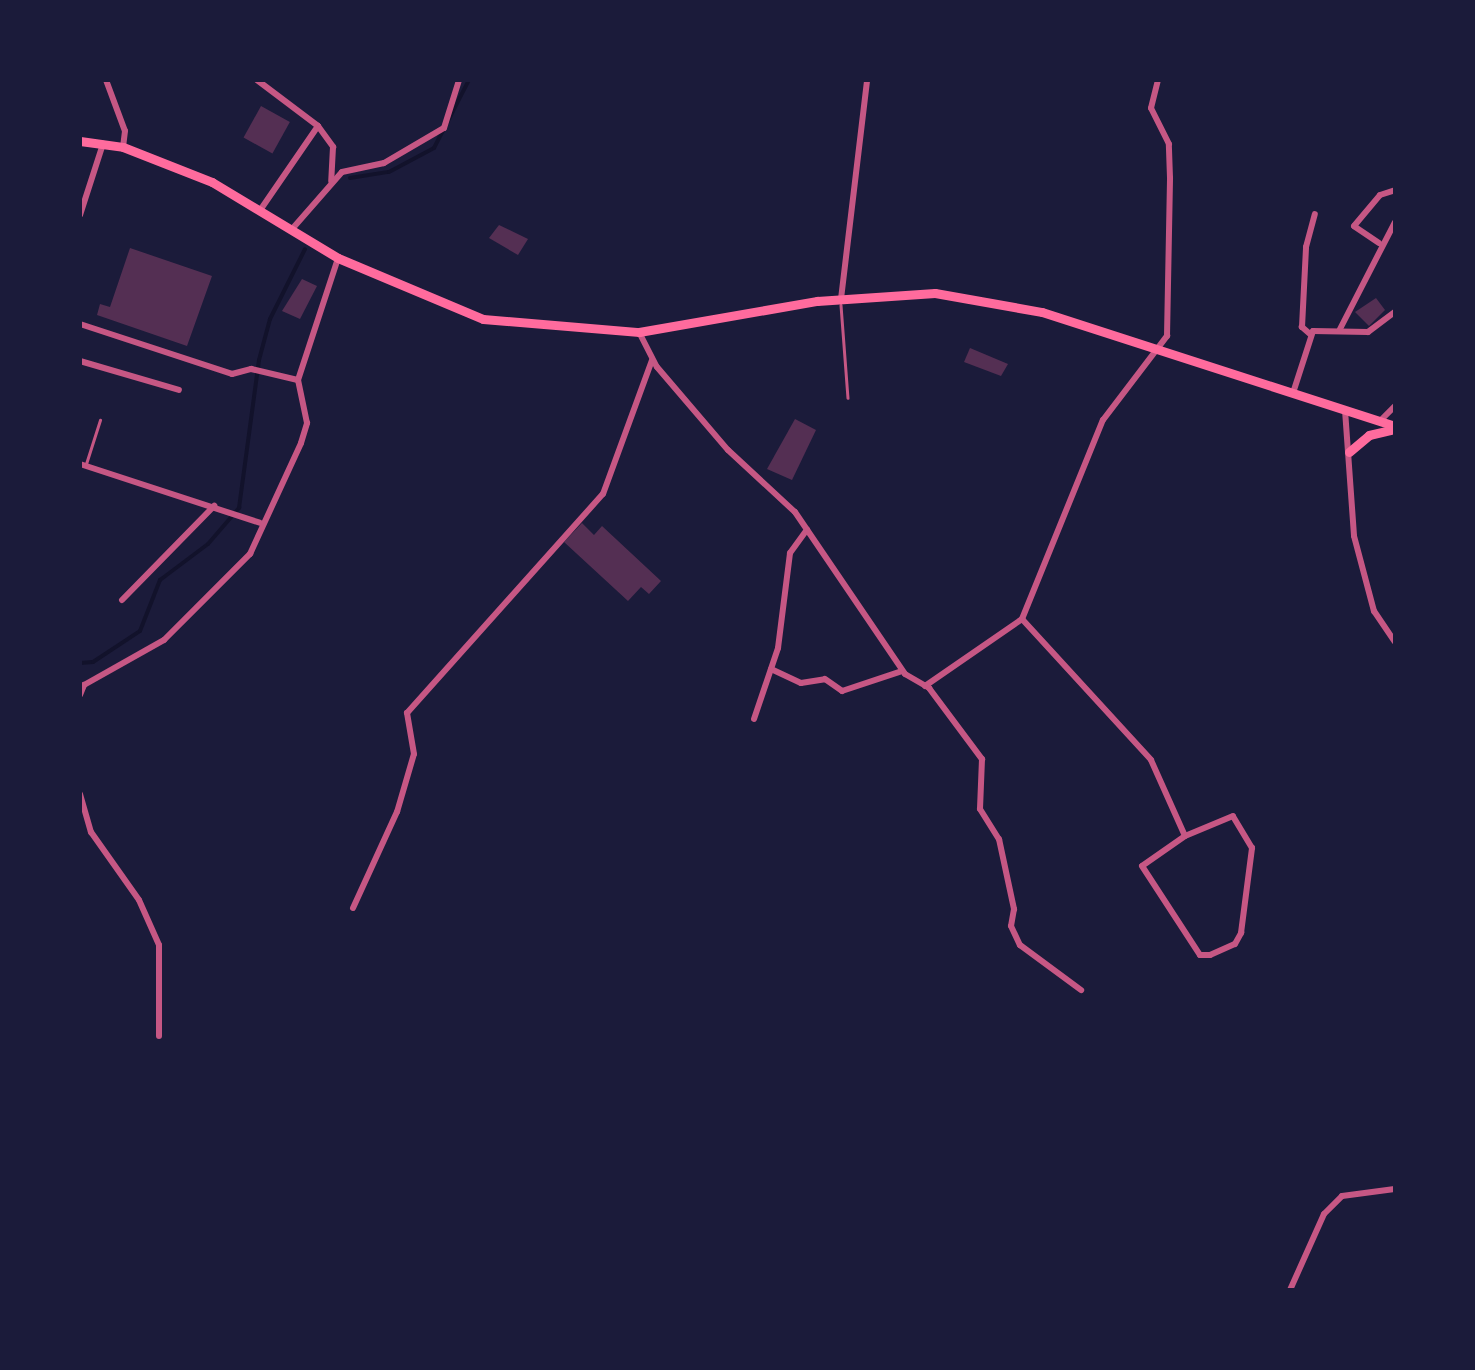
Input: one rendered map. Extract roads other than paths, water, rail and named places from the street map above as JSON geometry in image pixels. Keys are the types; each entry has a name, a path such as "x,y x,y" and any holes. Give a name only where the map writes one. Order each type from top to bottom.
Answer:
{"main road":[{"path":"80,140 124,147 261,209 338,258 483,319 639,332 841,298 934,293 998,303 1395,427"},
{"path":"1349,452 1365,437 1395,427"}],"street":[{"path":"106,80 125,132 124,147"},
{"path":"256,80 318,126 332,146 330,182"},
{"path":"294,228 342,172 384,163 444,128 460,80"},
{"path":"841,298 867,80"},
{"path":"926,686 1022,619 1104,420 1143,362 1161,351 1167,336 1170,178 1168,144 1151,108 1158,80"},
{"path":"261,209 318,126"},
{"path":"80,215 103,143"},
{"path":"1379,243 1354,226 1380,195 1395,190"},
{"path":"1310,334 1302,326 1306,247 1314,214"},
{"path":"1340,329 1379,243 1395,222"},
{"path":"80,695 84,685 164,640 250,554 260,523 307,423 298,380 338,258"},
{"path":"1310,334 1340,329 1368,332 1395,312"},
{"path":"80,324 232,374 251,369 298,380"},
{"path":"639,332 653,358 728,450 795,512 902,671 926,686 982,760 980,808 999,838 1014,910 1011,926 1020,945 1081,990"},
{"path":"1293,394 1310,334"},
{"path":"353,908 410,768 407,713 603,494 653,358"},
{"path":"80,361 179,390"},
{"path":"1379,422 1395,406"},
{"path":"1345,410 1360,562 1374,612 1395,642"},
{"path":"83,465 260,523"},
{"path":"122,600 214,506"},
{"path":"754,719 771,669 790,554 807,530"},
{"path":"1022,619 1151,760 1185,836"},
{"path":"771,669 801,682 824,679 842,690 902,671"},
{"path":"80,794 91,832 139,900 159,945 158,1036"},
{"path":"1233,816 1252,848 1241,933 1235,944 1210,955 1200,955 1142,866 1185,836 1233,816"},
{"path":"1290,1290 1324,1214 1342,1196 1395,1189"}],"lane":[{"path":"841,298 848,398"},
{"path":"83,465 100,420"}],"waterway":[{"path":"350,178 389,172 434,148 469,80"},
{"path":"80,663 93,662 140,631 160,580 208,544 239,508 259,360 270,319 305,249"}]}
